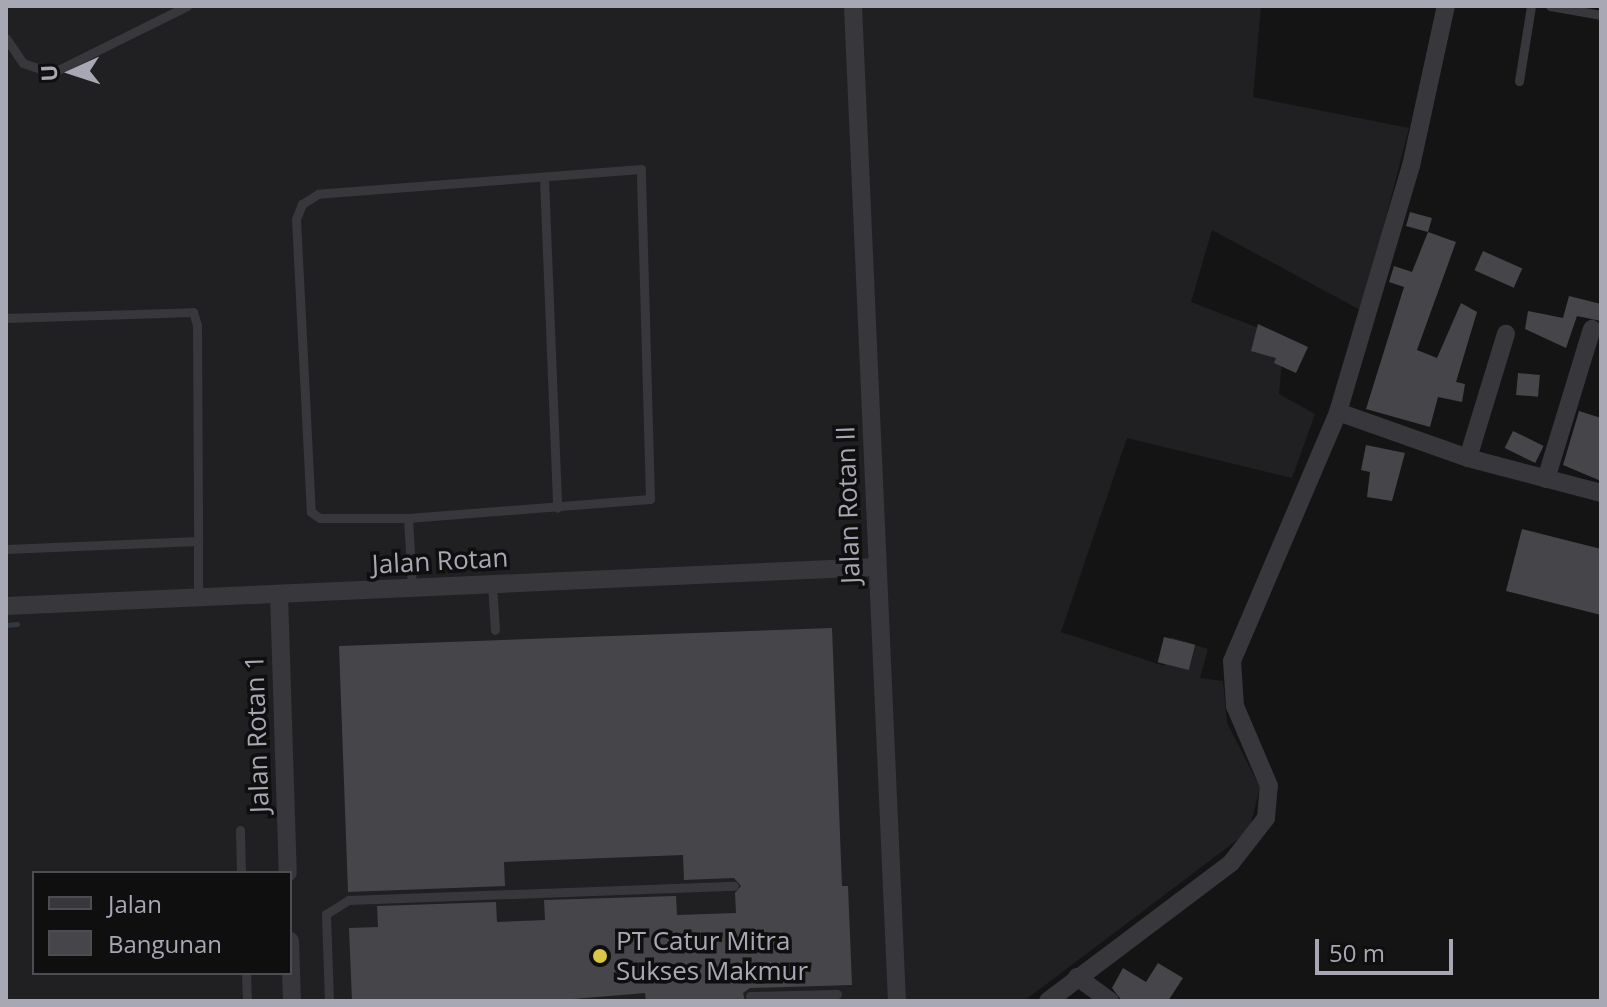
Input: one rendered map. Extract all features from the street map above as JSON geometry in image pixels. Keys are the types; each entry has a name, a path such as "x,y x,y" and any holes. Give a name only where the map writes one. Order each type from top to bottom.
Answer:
{"street":[{"name":"Jalan Rotan II","path":"853,6 897,1001"},
{"path":"1048,1001 1231,863 1266,818 1269,786 1235,706 1232,661 1338,412 1411,166 1446,6"},
{"path":"1546,479 1592,329"},
{"path":"1468,458 1506,334"},
{"path":"1338,412 1468,458 1601,493"},
{"name":"Jalan Rotan","path":"6,606 876,567"},
{"name":"Jalan Rotan 1","path":"279,594 288,871"},
{"path":"291,975 292,1001"},
{"path":"1077,977 1110,1001"}],"lane":[{"path":"6,38 23,63 52,73 187,6"},
{"path":"1519,81 1531,6"},
{"path":"1550,6 1601,15"},
{"path":"641,169 650,499 408,518 320,518 311,512 296,219 302,204 318,194 544,178 641,169"},
{"path":"544,178 557,508"},
{"path":"6,318 193,312 197,325 198,597"},
{"path":"408,518 412,588"},
{"path":"6,549 198,541"},
{"path":"492,584 495,630"},
{"path":"240,830 241,871"},
{"path":"329,1001 326,914 348,900 734,886"},
{"path":"246,975 247,1001"},
{"path":"750,996 837,994"}],"shaded area":[{"path":"6,6 1261,6 1253,97 1409,128 1362,311 1212,230 1191,302 1284,338 1279,394 1315,414 1292,478 1127,438 1061,632 1164,666 1171,637 1208,649 1200,678 1223,681 1227,723 1260,787 1249,831 1024,1001 6,1001"}],"building":[{"path":"1410,212 1432,218 1428,232 1406,226"},
{"path":"1428,232 1456,242 1417,350 1437,358 1461,303 1477,312 1456,382 1465,384 1462,402 1438,397 1430,427 1366,409 1404,287 1389,282 1394,266 1412,272"},
{"path":"1483,251 1522,268 1514,288 1474,270"},
{"path":"1569,296 1601,304 1601,321 1577,316 1566,348 1525,329 1528,311 1563,318"},
{"path":"1258,324 1308,347 1296,373 1274,363 1276,358 1251,351"},
{"path":"1518,373 1540,375 1538,397 1516,395"},
{"path":"1579,411 1601,418 1601,481 1563,465"},
{"path":"1513,431 1544,446 1535,463 1505,448"},
{"path":"1366,445 1405,453 1392,501 1367,497 1370,472 1361,470"},
{"path":"1522,529 1601,549 1601,615 1506,591"},
{"path":"832,628 842,886 848,886 852,985 750,988 743,993 745,1001 646,1001 645,993 549,1001 352,1001 349,928 378,927 377,906 496,902 497,922 545,920 544,900 676,896 677,915 736,913 735,893 741,886 734,878 684,880 683,855 504,862 505,886 348,892 339,646"},
{"path":"1164,637 1195,645 1189,670 1158,662"},
{"path":"1158,963 1183,978 1168,1001 1122,1001 1112,988 1123,968 1146,982"}],"waterway":[{"path":"6,625 17,624"}],"place":[{"name":"PT Catur Mitra Sukses Makmur","path":"600,956"}]}
